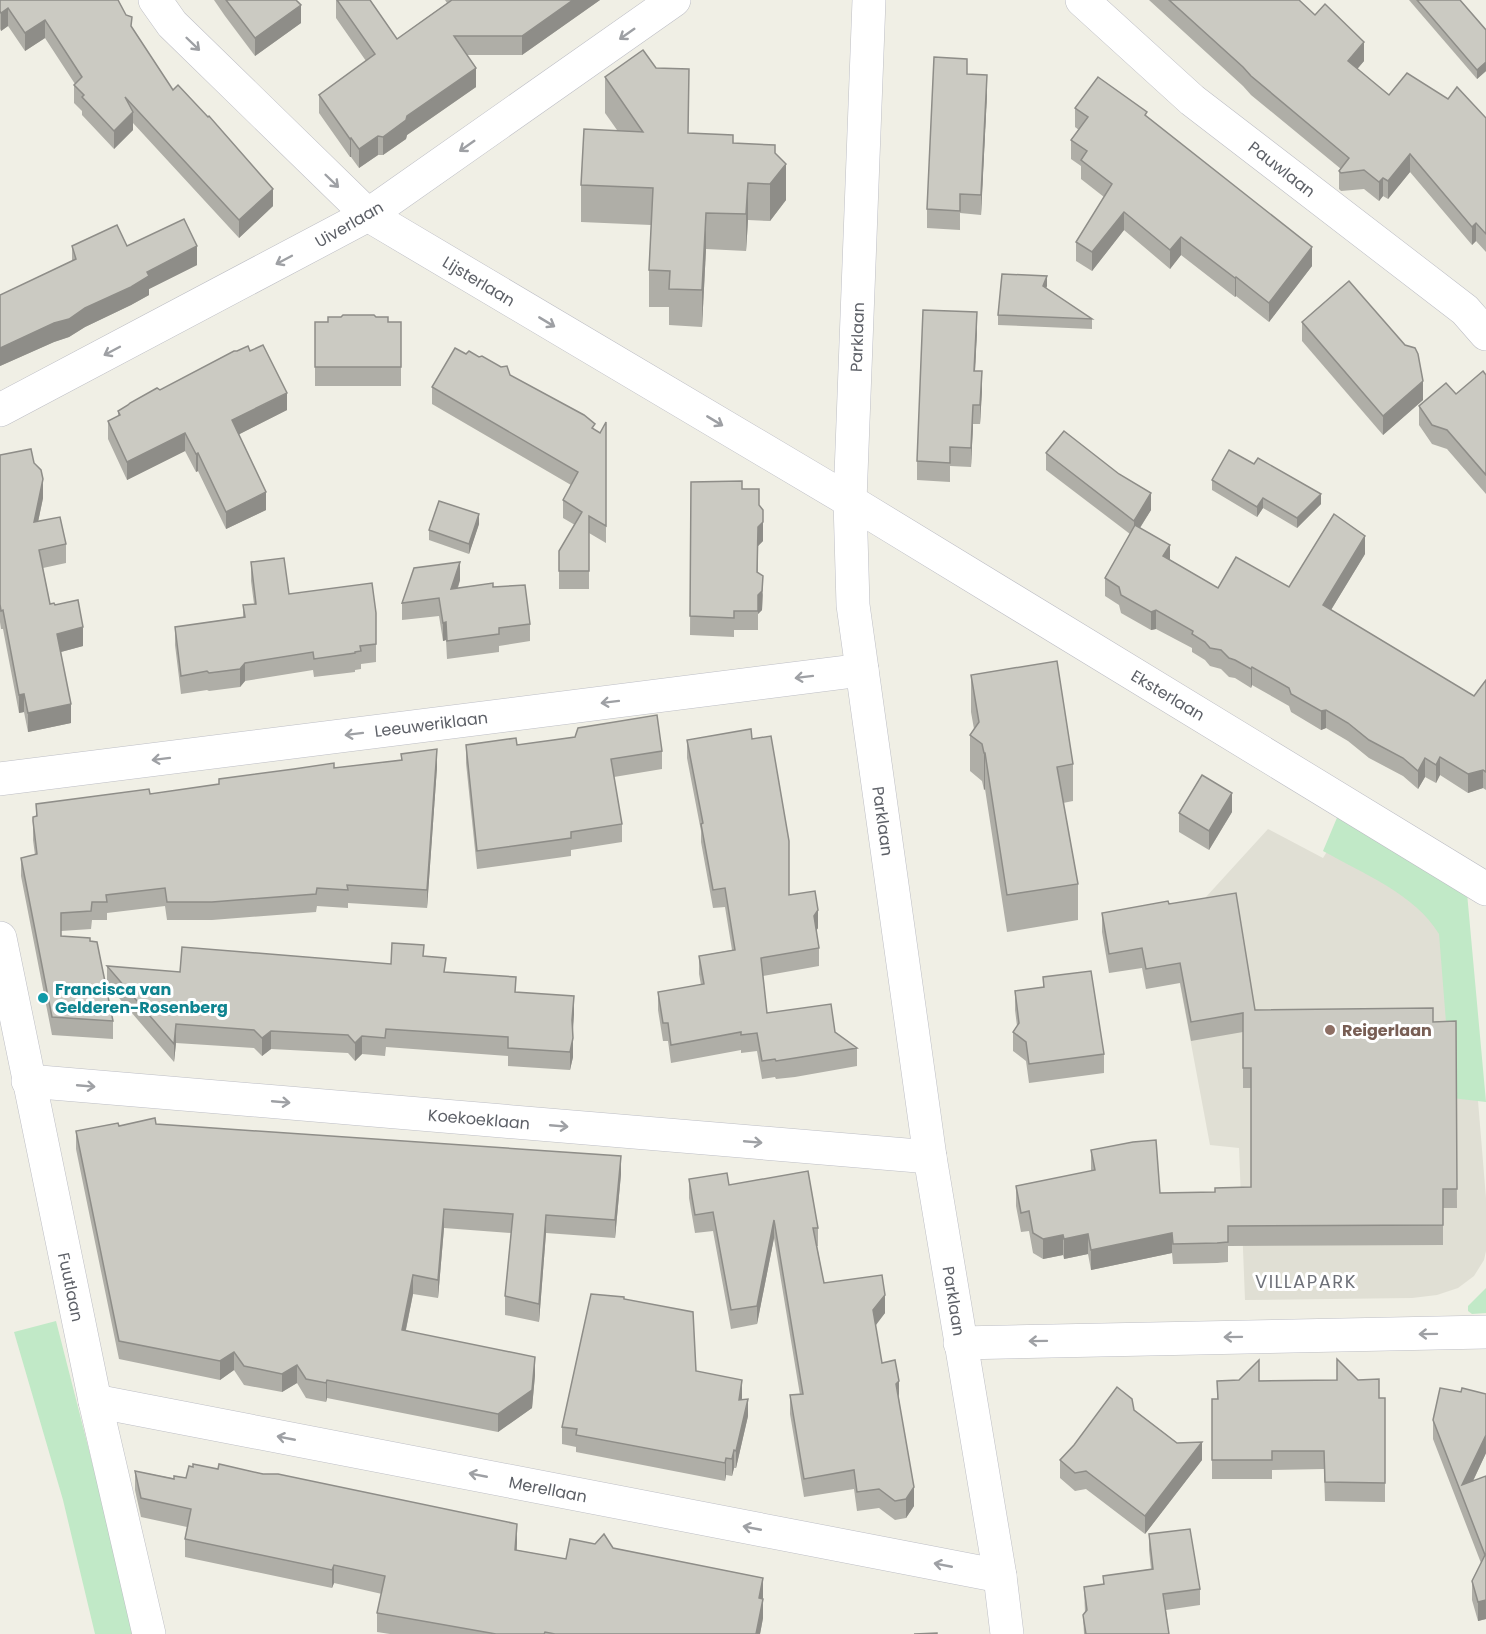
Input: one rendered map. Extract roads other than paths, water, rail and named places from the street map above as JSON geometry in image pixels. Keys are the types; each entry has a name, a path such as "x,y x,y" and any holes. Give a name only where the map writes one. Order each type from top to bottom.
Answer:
{"street":[{"name":"Lijsterlaan","path":"155,0 172,24 368,215 850,501"},
{"name":"Uiverlaan","path":"0,410 368,215 674,0"},
{"name":"Parklaan","path":"869,0 850,501 853,605 930,1157 1000,1576 1007,1634"},
{"name":"Pauwlaan","path":"1082,0 1192,100 1475,301 1486,334"},
{"name":"Eksterlaan","path":"850,501 1486,889"},
{"name":"Leeuweriklaan","path":"0,779 862,670"},
{"name":"Fuutlaan","path":"0,938 95,1401 149,1634"},
{"name":"Koekoeklaan","path":"28,1081 930,1157"},
{"path":"960,1343 1486,1332"},
{"name":"Merellaan","path":"95,1401 1000,1576"}],"place":[{"name":"Francisca van Gelderen-Rosenberg","path":"43,998"},
{"name":"Reigerlaan","path":"1330,1030"}],"district":[{"name":"VILLAPARK","path":"1306,1282"}]}
